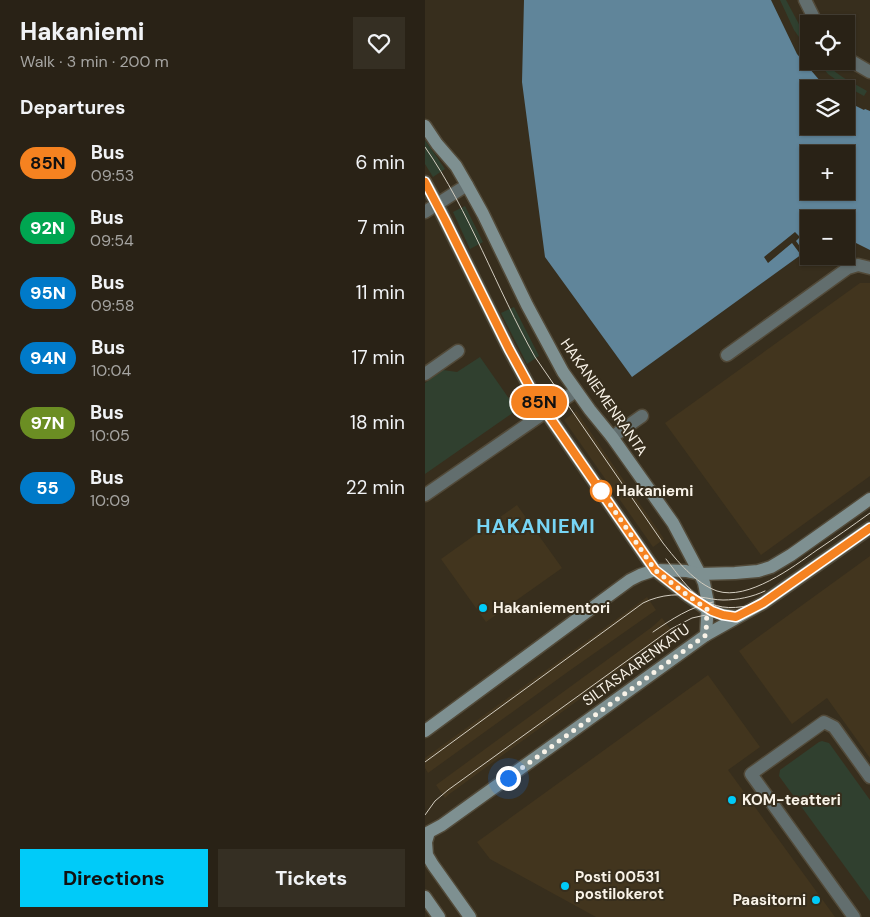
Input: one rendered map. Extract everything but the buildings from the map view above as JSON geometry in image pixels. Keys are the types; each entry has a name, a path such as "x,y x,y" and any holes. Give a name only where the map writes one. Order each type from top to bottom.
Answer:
{"main road":[{"name":"HAKANIEMENRANTA","path":"425,126 437,144 456,166 467,185 563,372 669,517 700,574 707,598 706,635"},
{"path":"425,182 533,393 655,570 707,609 723,615 736,617"},
{"path":"425,731 630,580 655,570 686,571 700,574 739,573 758,571 771,567 870,499"},
{"name":"SILTASAARENKATU","path":"426,833 442,825 706,635 763,603 870,528"},
{"path":"426,833 427,855 470,917"},
{"path":"425,896 439,917"}],"street":[{"path":"805,0 812,15"},
{"path":"855,63 870,72"},
{"path":"425,212 467,185"},
{"path":"727,355 848,268 858,265 870,268"},
{"path":"425,374 458,351"},
{"path":"425,496 576,391"},
{"path":"612,437 642,416"},
{"path":"853,917 751,774 824,722 834,727 870,777"}],"shaded area":[{"path":"860,283 870,283 870,476 761,555 665,423"},
{"name":"Hakaniemi","path":"576,411 664,539 653,547 564,420"},
{"name":"Hakaniementori","path":"517,505 562,568 486,622 441,559"},
{"path":"870,556 870,758 827,698 792,724 739,651"},
{"path":"647,597 656,610 428,773 425,768 425,758"},
{"path":"662,618 672,631 665,637 445,798 436,785"},
{"path":"708,675 760,747 728,770 835,917 596,917 490,859 477,842"}],"green space":[{"path":"780,0 786,0 800,26 800,38"},
{"path":"825,70 833,70 848,80 836,80"},
{"path":"855,84 867,91 864,96 855,91"},
{"path":"425,140 445,169 433,177 425,164"},
{"path":"465,206 483,242 470,249 453,212"},
{"path":"514,307 539,356 527,364 501,313"},
{"path":"480,357 517,410 425,474 425,383 443,370 457,372"},
{"path":"822,741 829,743 870,800 870,901 779,776 780,770"}],"water":[{"path":"524,0 771,0 800,58 800,70 811,70 819,80 800,80 800,135 855,135 855,106 870,111 870,250 855,242 855,210 800,210 800,256 632,377 545,257 522,82"}],"pier":[{"path":"795,232 800,237 796,241 800,246 800,254 792,243 768,263 764,257"}],"tram line":[{"path":"425,147 456,198 535,357 663,543 680,564 701,583 717,591 729,593 756,587 796,565 870,513"},
{"path":"746,607 796,579 870,524"},
{"path":"666,559 692,591 711,604 722,607 751,605"},
{"path":"425,762 643,603 664,596 678,595 717,600 734,599 765,591"},
{"path":"653,632 689,610 713,602"},
{"path":"425,815 435,801 448,790 671,629 692,618 729,611"}],"bus line":[{"name":"85N","path":"425,182 533,393 655,570 687,595 707,609 723,615 736,617 763,603 870,528"}],"place":[{"name":"Hakaniemi","path":"601,491"},
{"name":"Hakaniementori","path":"483,608"},
{"name":"KOM-teatteri","path":"732,800"},
{"name":"Posti 00531 postilokerot","path":"565,886"},
{"name":"Paasitorni","path":"816,900"}],"district":[{"name":"HAKANIEMI","path":"536,526"}],"route":[{"path":"508,778 706,635 707,609 655,570 601,491"}]}
